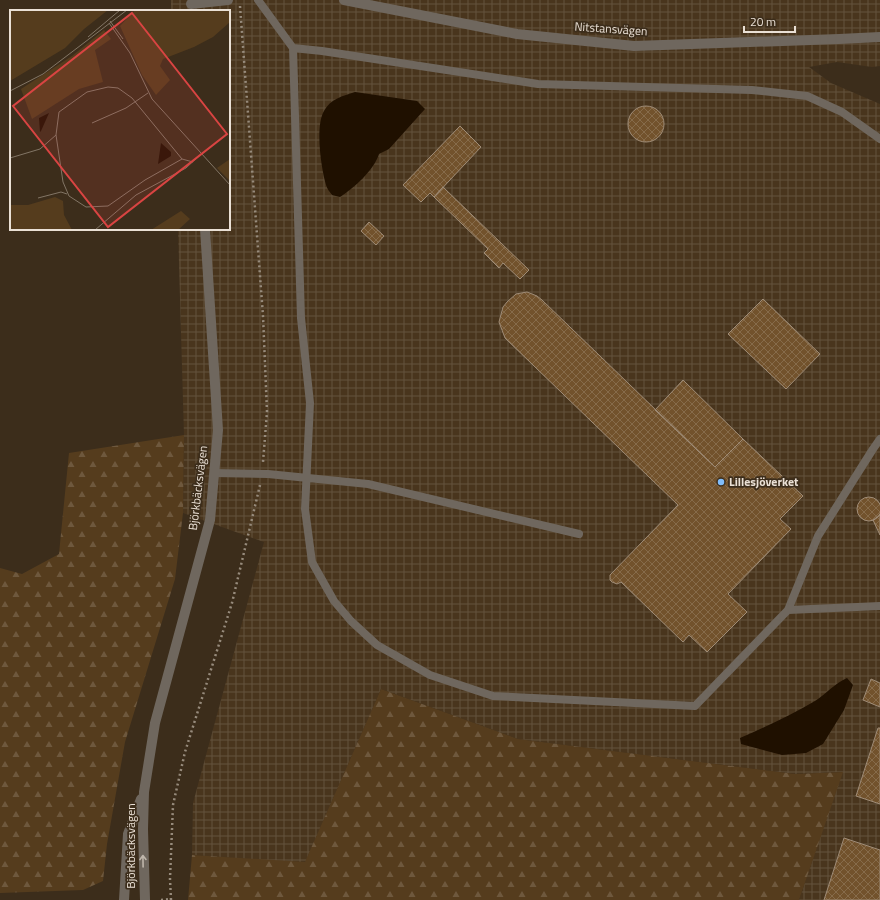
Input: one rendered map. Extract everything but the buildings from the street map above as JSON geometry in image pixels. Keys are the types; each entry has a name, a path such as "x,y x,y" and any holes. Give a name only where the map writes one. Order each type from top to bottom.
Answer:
{"street":[{"path":"191,5 228,0"},
{"name":"Nitstansvägen","path":"344,0 517,34 634,46 880,37"},
{"name":"Björkbäcksvägen","path":"145,900 143,836 144,792 155,723 210,520 218,430 205,230"},
{"name":"Björkbäcksvägen","path":"124,900 128,834 144,792"}],"lane":[{"path":"258,0 293,48 301,318 310,403 305,510 312,562 334,601 351,621 377,645 430,675 493,696 695,706 788,610 818,536 880,439"},
{"path":"293,48 322,51 538,84 752,90 807,96 842,112 880,139"},
{"path":"214,473 262,474 368,484 579,534"},
{"path":"788,610 880,606"}],"path":[{"path":"161,900 171,900 170,878 173,805 184,752 232,603 255,510 262,474 266,412 263,316 240,0"}],"shaded area":[{"path":"171,0 880,0 880,66 872,67 837,62 809,67 831,83 880,104 880,900 799,900 842,772 795,774 518,739 381,689 305,863 192,855 193,803 264,542 183,513 184,435 178,230 230,230 230,10 171,10"},
{"path":"355,92 417,101 425,109 389,149 379,154 373,166 363,178 340,197 332,195 326,185 322,168 319,137 321,118 324,111 333,101 337,98"},
{"path":"847,678 853,685 844,710 823,744 806,753 782,755 741,744 740,738 778,721 806,706"}],"green space":[{"path":"184,435 183,513 175,579 125,742 107,844 103,881 83,890 0,893 0,568 22,574 59,554 69,453"},
{"path":"381,689 518,739 795,774 843,772 799,900 188,900 192,855 305,862"}],"place":[{"name":"Lillesjöverket","path":"721,482"}]}
